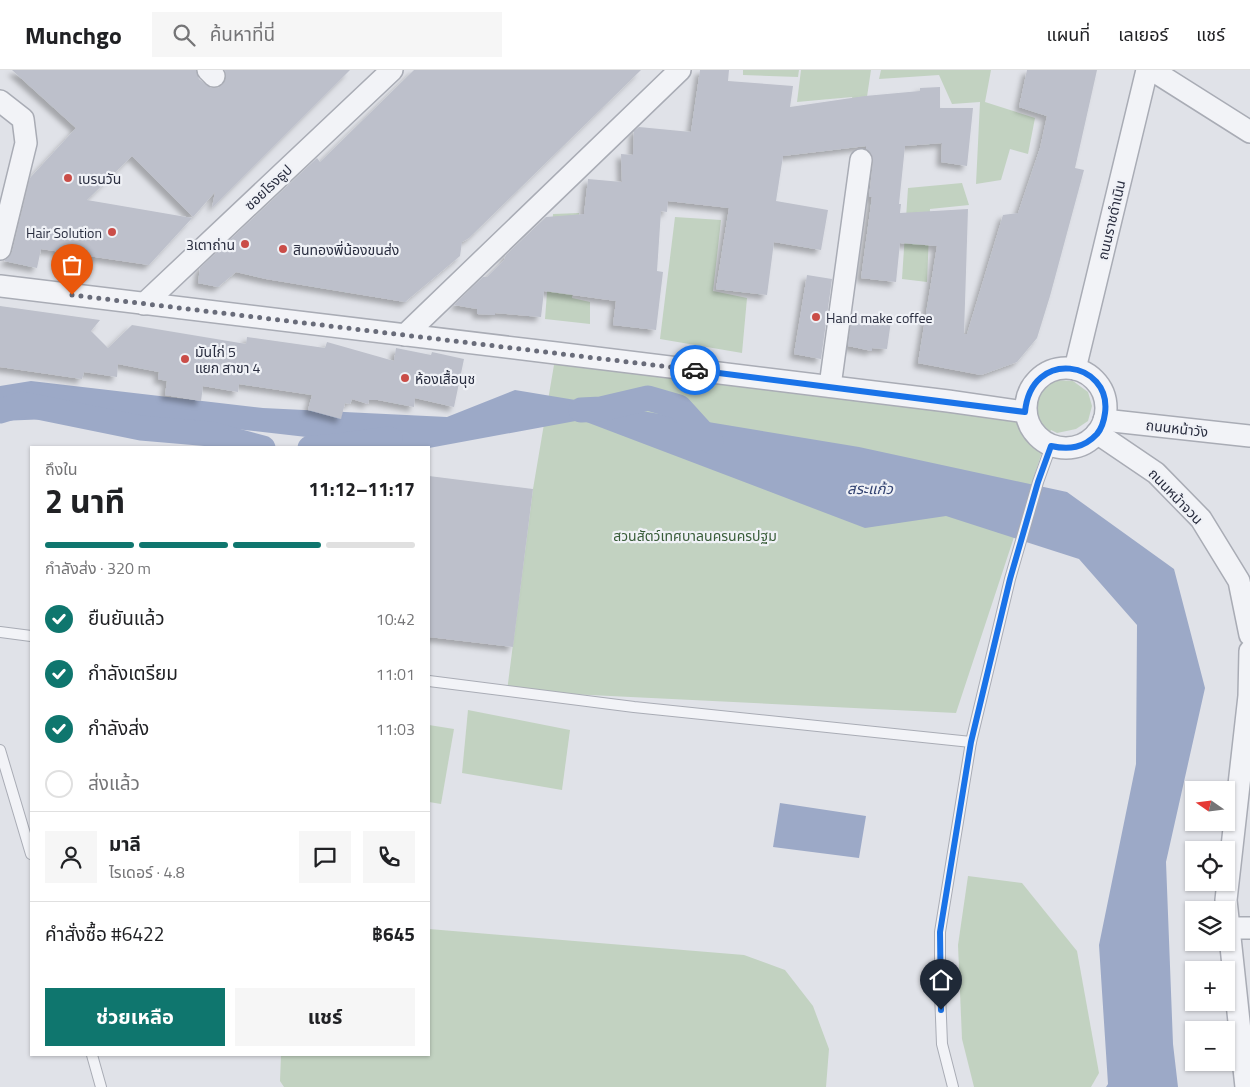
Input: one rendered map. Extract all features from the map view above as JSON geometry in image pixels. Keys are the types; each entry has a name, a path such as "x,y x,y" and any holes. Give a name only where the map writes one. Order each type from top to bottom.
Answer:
{"street":[{"name":"ซอยโรงธูป","path":"144,304 392,70"},
{"path":"405,335 680,70"},
{"name":"ถนนราชดำเนิน","path":"1075,369 1147,70"},
{"path":"1152,70 1250,132"},
{"path":"0,101 23,119 26,143 0,249"},
{"path":"830,386 861,160"},
{"path":"0,286 830,386 1025,412"},
{"path":"1062,368 1075,369 1087,374 1097,382 1103,394 1106,407 1101,426 1088,442 1076,448 1064,449 1041,441 1033,433 1025,412 1026,399 1031,387 1039,377 1050,371 1062,368"},
{"name":"ถนนหน้าวัง","path":"1101,426 1250,436"},
{"name":"ถนนหน้าจวน","path":"1101,426 1156,473 1201,519 1239,581 1250,635"},
{"path":"1226,901 1249,696 1250,651"},
{"path":"1235,928 1250,928"},
{"path":"1231,951 1246,1087"}],"lane":[{"path":"953,1087 942,1044 940,932 971,742 1010,579 1038,482 1051,446"},
{"path":"0,632 30,636"},
{"path":"430,682 634,707 971,742"},
{"path":"0,750 30,851"},
{"path":"92,1056 101,1087"}],"green space":[{"path":"743,70 799,70 798,77 743,75"},
{"path":"801,70 871,70 865,110 856,111 852,97 797,102"},
{"path":"881,70 991,70 985,102 1035,118 1028,154 1010,149 1001,180 976,184 980,102 952,104 939,75 879,79"},
{"path":"962,183 969,205 930,209 927,282 902,279 908,188"},
{"path":"579,213 572,298 590,302 590,324 545,319 553,214"},
{"path":"675,217 721,220 713,291 747,298 742,353 660,339"},
{"name":"สวนสัตว์เทศบาลนครนครปฐม","path":"556,353 1035,407 1040,389 1056,380 1073,381 1088,392 1092,406 1088,421 1076,429 1057,433 1051,430 1045,443 956,713 507,691 533,489"},
{"path":"468,710 570,730 562,790 462,773"},
{"path":"430,725 454,729 441,804 430,802"},
{"path":"968,876 1022,883 1077,951 1099,1073 1091,1087 974,1087 962,1039 958,945"},
{"path":"430,929 744,955 785,970 813,1006 829,1049 826,1087 284,1087 280,1081 281,1056 430,1056"}],"water":[{"name":"สระแก้ว","path":"31,381 263,408 447,417 515,390 859,447 1067,492 1174,569 1205,688 1166,862 1173,1044 1178,1087 1106,1087 1108,1084 1099,945 1136,764 1137,625 1079,559 946,516 865,528 581,420 430,448 430,446 385,446 122,416 0,421 0,386"},
{"path":"780,803 866,816 859,858 773,847"}],"building":[{"path":"12,70 196,70 199,79 211,88 218,88 226,79 225,70 350,70 212,208 215,192 193,217 132,156 87,200 192,218 149,265 41,249 37,268 4,261 12,252 30,178 76,128"},
{"path":"414,70 641,70 469,238 462,242 460,256 405,302 266,279 236,272 218,287 198,283 200,268 317,158 320,162"},
{"path":"700,70 729,70 728,81 793,86 790,107 865,96 920,91 920,88 940,87 940,108 973,108 967,166 941,162 942,143 905,146 899,204 901,204 900,213 968,209 964,334 967,334 1003,215 1018,213 1040,148 1047,116 1019,107 1027,70 1097,70 1075,168 1084,170 1050,296 1037,338 1017,362 981,375 918,363 937,246 900,243 896,282 861,278 872,197 869,197 873,162 872,155 866,149 866,146 783,156 776,201 828,210 821,250 774,242 767,295 716,289 729,208 668,201 667,212 661,211 657,271 663,272 656,330 613,325 616,301 544,291 541,317 495,313 495,315 477,314 477,309 454,305 483,277 487,277 504,260 506,255 546,217 584,214 588,179 622,182 621,154 633,155 634,131 639,127 691,132"},
{"name":"Hand make coffee","path":"807,275 832,279 821,359 794,354"},
{"path":"0,306 100,320 91,331 108,348 132,325 246,344 247,337 325,348 327,342 394,361 396,348 431,355 432,352 464,359 454,407 415,398 414,407 378,400 369,400 368,404 352,399 350,404 345,403 341,419 308,410 312,395 239,384 238,392 203,386 201,401 165,395 167,381 158,379 159,372 118,364 117,377 84,372 82,379 0,367"},
{"path":"852,315 891,321 887,349 872,348 872,351 848,346"},
{"path":"430,476 533,489 513,647 430,637"}],"waterway":[{"path":"581,410 601,409 648,398 679,407 711,441"},
{"path":"0,411 23,404 141,428 211,434 256,446"},
{"path":"337,446 390,439"}],"way so far":[{"path":"72,295 695,370"}],"place":[{"name":"เบรนวัน","path":"68,178"},
{"name":"Hair Solution","path":"112,232"},
{"name":"3เตาถ่าน","path":"245,244"},
{"name":"สินทองพี่น้องขนส่ง","path":"283,249"},
{"name":"Hand make coffee","path":"816,317"},
{"name":"มันไก่ 5 แยก สาขา 4","path":"185,359"},
{"name":"ห้องเสื้อนุช","path":"405,378"}],"route":[{"path":"695,370 1025,412 1026,399 1031,387 1039,377 1050,371 1062,368 1075,369 1087,374 1097,382 1103,394 1106,407 1102,427 1098,433 1088,442 1076,448 1064,449 1051,446 1038,482 1010,579 971,742 946,894 940,932 941,1010"}]}
